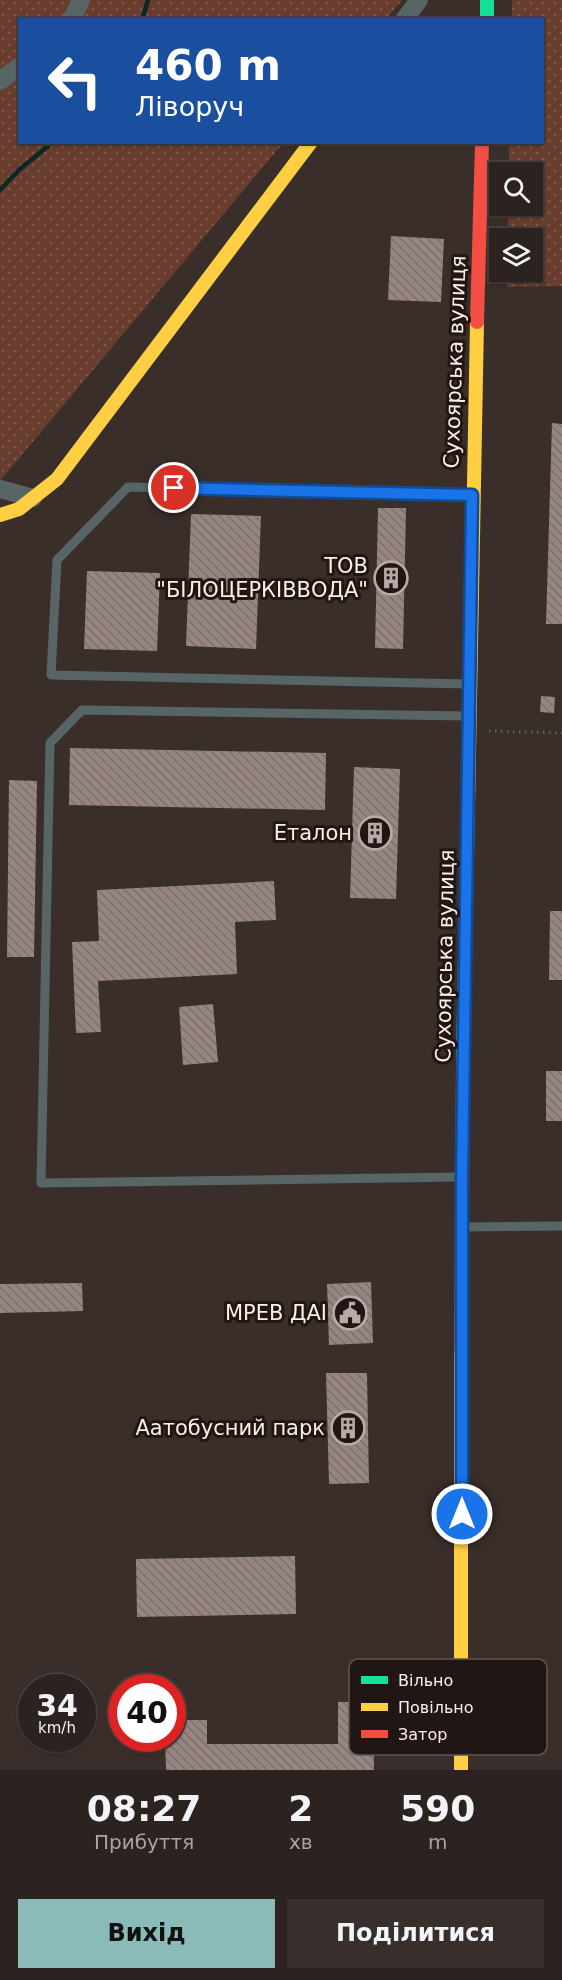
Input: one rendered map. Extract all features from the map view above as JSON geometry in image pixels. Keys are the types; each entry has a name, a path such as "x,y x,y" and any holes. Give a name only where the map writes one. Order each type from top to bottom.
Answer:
{"street":[{"path":"72,18 81,0"},
{"path":"406,18 419,0"},
{"path":"487,18 488,0"},
{"path":"0,81 18,68"},
{"path":"0,515 19,509 57,479 309,144"},
{"name":"Сухоярська вулиця","path":"461,1659 462,1177 472,495 482,144"},
{"path":"0,489 33,498"},
{"name":"Сухоярська вулиця","path":"461,1755 461,1770"}],"lane":[{"path":"470,684 51,675 57,560 128,487 472,495"},
{"path":"462,1177 41,1183 50,743 82,710 470,716"},
{"path":"462,1227 562,1226"}],"path":[{"path":"470,731 562,733"}],"shaded area":[{"path":"0,0 402,0 387,18 18,18 18,144 282,144 0,481"},
{"path":"512,0 562,0 562,286 507,287 507,282 543,282 543,228 508,228 508,216 543,216 543,162 509,162 509,144 544,144 544,18 512,18"}],"building":[{"path":"391,236 444,239 441,302 388,300"},
{"path":"552,423 562,424 562,624 546,624"},
{"name":"ТОВ \"БІЛОЦЕРКІВВОДА\"","path":"378,508 406,508 403,649 375,648"},
{"path":"191,514 261,516 256,649 186,646"},
{"path":"87,571 160,573 157,651 84,649"},
{"path":"541,696 555,697 554,713 540,712"},
{"path":"70,748 326,753 325,810 69,805"},
{"name":"Еталон","path":"354,767 400,769 396,899 350,898"},
{"path":"9,780 37,781 34,957 7,957"},
{"path":"274,881 276,920 235,922 237,974 98,981 101,1032 76,1033 72,942 99,941 97,890"},
{"path":"550,911 562,911 562,980 549,980"},
{"path":"213,1004 218,1062 183,1065 179,1007"},
{"path":"546,1071 562,1071 562,1121 546,1121"},
{"name":"МРЕВ ДАІ","path":"371,1282 373,1343 329,1345 327,1284"},
{"path":"82,1283 83,1311 0,1313 0,1284"},
{"name":"Аатобусний парк","path":"326,1373 367,1373 369,1483 329,1484"},
{"path":"295,1556 296,1614 137,1617 136,1559"},
{"path":"338,1702 349,1702 349,1755 374,1755 374,1770 166,1770 165,1752 186,1752 186,1720 207,1720 207,1744 338,1744"}],"waterway":[{"path":"143,18 148,0"},
{"path":"0,190 19,170 51,144"}],"traffic: fast":[{"path":"487,0 487,18"},
{"path":"463,1059 468,806"}],"traffic: slow":[{"path":"0,515 19,509 57,479 309,144"},
{"path":"468,806 477,322"},
{"path":"461,1350 461,1659"},
{"path":"461,1755 461,1770"}],"traffic: jam":[{"path":"477,322 482,144"},
{"path":"461,1350 463,1059"}],"place":[{"name":"ТОВ \"БІЛОЦЕРКІВВОДА\"","path":"391,578"},
{"name":"Еталон","path":"375,833"},
{"name":"МРЕВ ДАІ","path":"350,1313"},
{"name":"Аатобусний парк","path":"348,1428"}],"route":[{"path":"174,488 472,495 462,1177 462,1514"}]}
